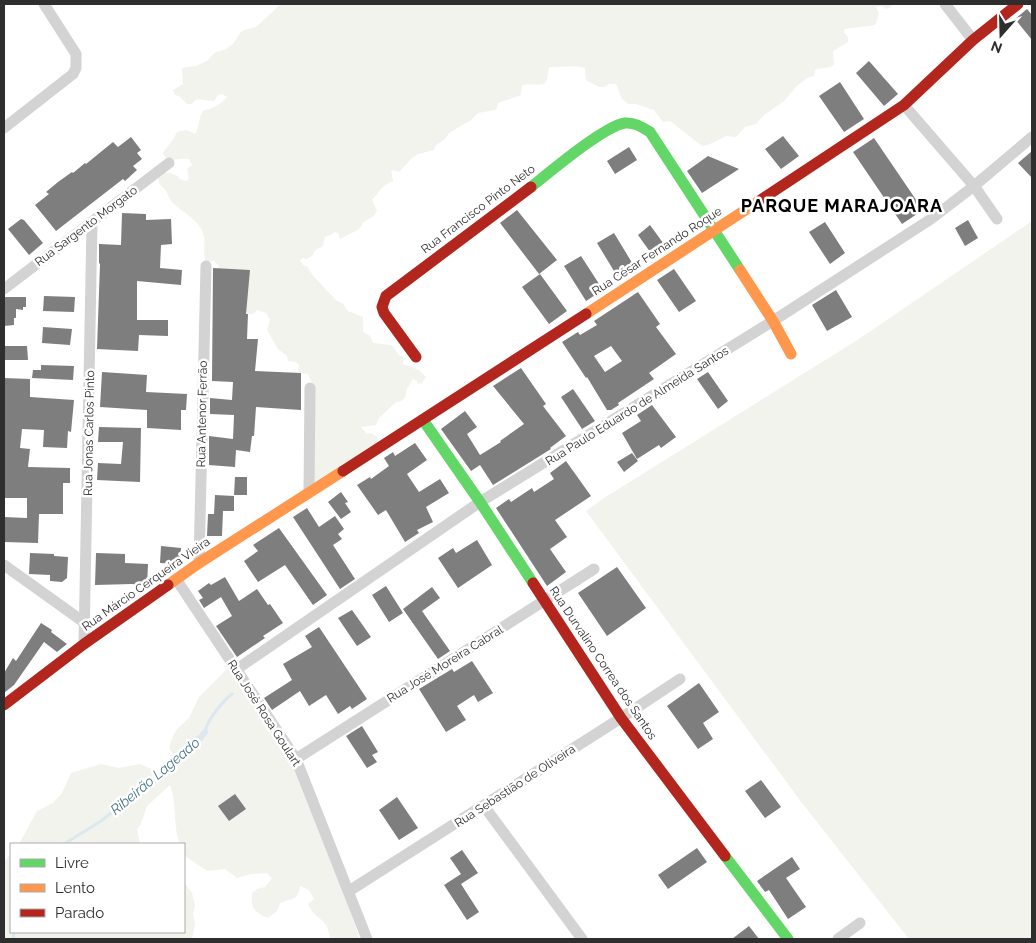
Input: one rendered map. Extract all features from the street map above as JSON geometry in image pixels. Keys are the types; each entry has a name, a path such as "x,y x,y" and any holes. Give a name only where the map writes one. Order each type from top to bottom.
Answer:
{"street":[{"path":"4,128 73,74 77,63 76,54 44,4"},
{"path":"944,4 973,40"},
{"name":"Rua César Fernando Roque","path":"423,420 837,151 904,105 973,40 1018,4"},
{"path":"904,105 974,186 996,219"},
{"name":"Rua Francisco Pinto Neto","path":"416,357 384,313 382,307 389,292 613,126 626,122 638,123 650,132 713,230"},
{"name":"Rua Paulo Eduardo de Almeida Santos","path":"237,669 480,502 773,321 931,219 1032,137"},
{"name":"Rua Sargento Morgato","path":"4,289 168,163"},
{"name":"Rua Jonas Carlos Pinto","path":"84,644 92,222"},
{"path":"713,230 773,321 791,354"},
{"name":"Rua Antenor Ferrão","path":"199,563 206,266"},
{"path":"309,491 310,388"},
{"name":"Rua Márcio Cerqueira Vieira","path":"4,703 199,563 423,420"},
{"name":"Rua Durvalino Correa dos Santos","path":"423,420 480,502 621,718 788,939"},
{"path":"4,565 85,622"},
{"name":"Rua José Moreira Cabral","path":"296,759 594,569"},
{"name":"Rua José Rosa Goulart","path":"176,580 296,759 367,939"},
{"name":"Rua Sebastião de Oliveira","path":"349,891 621,718 680,678"},
{"path":"484,806 582,939"},
{"path":"838,939 860,923"}],"shaded area":[{"path":"281,4 892,4 891,7 886,9 882,6 876,7 879,13 875,25 845,29 844,32 848,37 848,42 833,51 834,65 815,70 814,76 807,78 783,102 764,115 756,124 745,127 736,137 726,136 702,146 670,121 663,122 654,110 636,104 628,104 622,99 616,84 599,87 586,80 585,68 572,66 549,67 547,80 544,84 522,85 521,95 498,103 495,110 478,113 471,120 449,133 445,139 435,146 434,150 418,154 399,172 391,171 393,181 383,187 372,200 377,211 373,216 362,223 359,229 340,239 338,233 334,232 325,237 323,246 315,250 313,255 307,259 303,258 300,260 348,311 363,317 363,332 370,336 373,343 392,345 399,355 403,357 403,364 419,370 426,377 422,383 418,384 413,379 407,389 405,398 396,402 379,418 376,425 361,427 367,434 371,433 377,437 378,442 309,491 313,385 308,374 298,371 299,365 296,362 288,361 287,356 278,349 267,330 270,320 266,313 257,310 253,314 248,314 243,310 217,271 219,266 214,261 209,262 205,260 204,239 201,228 171,201 160,185 158,178 163,173 170,173 178,176 179,179 186,181 189,179 187,169 192,165 189,159 167,160 163,153 177,132 186,130 195,134 204,110 217,106 227,97 222,94 218,95 214,101 199,99 192,104 187,104 179,96 175,95 173,90 183,84 182,68 196,66 207,61 214,53 226,49 233,44 240,33 256,27"},
{"path":"1032,221 1032,939 909,939 802,803 586,511 859,339"},
{"path":"233,663 296,759 360,939 330,939 329,931 324,922 314,914 308,904 314,899 309,890 300,886 296,897 280,903 277,911 268,918 259,914 254,909 252,898 252,893 257,889 265,887 272,878 267,873 251,874 237,878 225,869 207,871 185,856 185,843 180,843 175,822 174,800 170,785 147,806 141,824 137,829 140,843 20,843 37,811 53,803 62,793 71,773 101,764 118,768 140,764 166,773 172,772 174,756 169,748 172,738 177,729 189,718 199,697"},
{"path":"207,725 208,733 202,741 192,747 176,764 164,772 164,764 184,748 188,740 199,735"},
{"path":"10,855 10,933 185,933 185,883 192,893 195,906 193,914 195,923 192,939 4,939 4,862"}],"building":[{"path":"1027,9 1032,15 1032,40 1015,19"},
{"path":"869,61 898,94 884,106 856,73"},
{"path":"840,82 864,119 844,132 819,96"},
{"path":"783,136 799,156 781,169 765,149"},
{"path":"131,137 141,150 137,153 142,159 133,166 137,170 125,181 123,179 56,231 35,205 49,194 46,192 58,182 86,164 113,142 118,147"},
{"path":"874,138 923,210 902,224 853,152"},
{"path":"629,147 637,160 615,174 607,161"},
{"path":"1032,151 1032,178 1018,163"},
{"path":"708,156 739,169 702,193 687,171"},
{"path":"517,210 557,260 539,274 500,223"},
{"path":"122,213 146,214 146,220 171,219 172,244 161,245 160,268 182,270 181,285 137,281 137,320 168,320 168,336 139,335 138,351 97,349 99,244 121,245"},
{"path":"21,219 24,220 43,243 29,255 8,229"},
{"path":"968,220 978,238 965,246 955,228"},
{"path":"825,222 845,253 830,264 809,232"},
{"path":"650,225 666,247 653,256 638,235"},
{"path":"614,233 634,266 617,276 597,243"},
{"path":"581,256 603,290 586,301 564,266"},
{"path":"213,268 250,270 246,314 248,314 247,339 258,339 255,371 301,373 301,410 256,407 254,436 252,436 250,452 236,450 235,467 209,465 209,436 233,439 234,415 210,414 210,398 232,400 233,382 212,381"},
{"path":"674,269 696,301 679,312 657,280"},
{"path":"540,274 567,311 549,324 522,287"},
{"path":"836,290 852,317 827,331 812,305"},
{"path":"638,292 660,324 656,327 676,354 649,373 654,379 618,403 619,405 611,410 607,410 587,377 562,342 578,332 580,335 597,325 594,321","holes":["611,346 622,361 605,372 594,356"]},
{"path":"44,296 75,297 74,312 43,311"},
{"path":"5,297 26,297 26,307 23,307 23,310 16,309 14,325 4,326"},
{"path":"43,327 72,329 70,345 42,343"},
{"path":"4,346 27,346 28,360 4,360"},
{"path":"41,365 74,366 73,380 32,378 33,370 41,370"},
{"path":"521,368 546,404 543,406 566,436 551,449 493,485 480,465 471,471 441,429 465,411 477,427 467,434 480,455 501,442 524,424 493,386"},
{"path":"102,372 147,375 146,392 187,394 186,410 181,410 181,430 147,428 147,410 100,407"},
{"path":"708,372 728,401 718,409 697,379"},
{"path":"4,378 30,379 30,397 74,400 71,432 68,431 67,448 43,447 44,430 22,429 20,448 30,449 28,467 70,468 70,483 63,483 63,514 39,514 38,543 4,542 4,517 27,518 27,498 4,498"},
{"path":"573,389 595,421 582,429 561,397"},
{"path":"652,405 676,437 661,448 659,445 637,459 622,433 641,421 637,415"},
{"path":"99,427 141,428 140,482 97,480 98,463 121,464 123,442 98,442"},
{"path":"415,443 427,460 407,474 419,492 440,479 449,493 426,507 433,522 417,530 419,533 405,542 386,510 378,515 357,485 370,477 371,479 389,466 384,458 393,452 395,456"},
{"path":"632,453 638,461 624,472 617,462"},
{"path":"566,461 591,496 555,520 567,537 550,549 566,572 547,586 496,508 509,499 511,502 532,488 534,492 554,479 550,473"},
{"path":"235,477 247,477 247,495 234,495"},
{"path":"341,492 348,502 345,503 351,512 341,519 328,502"},
{"path":"215,495 234,496 234,511 223,511 222,536 207,536 208,514 214,514"},
{"path":"307,508 319,527 335,516 344,529 338,534 342,539 333,545 355,579 340,589 293,517"},
{"path":"279,528 327,595 313,605 285,565 258,582 244,561 258,551 253,545"},
{"path":"477,540 492,565 458,588 438,558 453,548 456,553"},
{"path":"161,546 181,548 180,564 160,563"},
{"path":"30,553 54,554 54,556 68,557 67,578 62,582 50,581 50,575 29,574"},
{"path":"96,553 125,554 125,563 148,564 147,586 132,584 95,585"},
{"path":"617,567 646,608 607,636 578,593"},
{"path":"225,577 239,601 257,589 283,623 237,657 216,626 232,616 221,597 204,608 199,600 203,598 198,591 209,583 211,585"},
{"path":"386,586 403,613 389,622 372,595"},
{"path":"432,587 440,598 422,611 450,651 438,659 403,609"},
{"path":"352,610 371,637 357,646 338,618"},
{"path":"41,623 67,644 57,652 44,642 14,685 4,693 4,673 13,658 16,661"},
{"path":"319,627 367,699 352,709 350,706 338,714 326,695 309,706 300,691 272,710 264,698 292,680 283,664 312,647 305,636"},
{"path":"472,661 493,693 478,702 474,695 457,706 466,720 446,732 419,689 452,669 454,672"},
{"path":"699,683 719,712 703,723 713,739 698,749 667,706"},
{"path":"362,726 378,752 372,755 377,762 367,768 346,736"},
{"path":"761,780 781,807 765,818 745,791"},
{"path":"235,794 246,809 229,821 218,806"},
{"path":"397,797 418,828 399,840 379,810"},
{"path":"697,848 707,862 668,889 658,875"},
{"path":"462,850 478,873 461,884 479,912 467,920 444,885 461,874 450,858"},
{"path":"792,857 800,869 786,878 806,907 788,919 769,890 765,892 757,881"},
{"path":"749,926 759,939 732,939"}],"waterway":[{"name":"Ribeirão Lageado","path":"206,728 210,719 232,694"},
{"name":"Ribeirão Lageado","path":"66,843 101,821 168,768"},
{"name":"Ribeirão Lageado","path":"13,939 14,933"}],"traffic: fast":[{"path":"531,187 577,150 604,132 625,123 638,125 650,132 740,270"},
{"path":"423,420 533,583"},
{"path":"725,856 788,939"}],"traffic: slow":[{"path":"586,314 762,199"},
{"path":"740,270 773,321 791,354"},
{"path":"168,585 199,563 343,471"}],"traffic: jam":[{"path":"762,199 904,105 973,40 1018,4"},
{"path":"416,357 384,313 382,307 386,296 531,187"},
{"path":"343,471 586,314"},
{"path":"533,583 621,718 725,856"},
{"path":"4,705 84,644 168,585"}],"district":[{"name":"PARQUE MARAJOARA","path":"842,205"}]}
